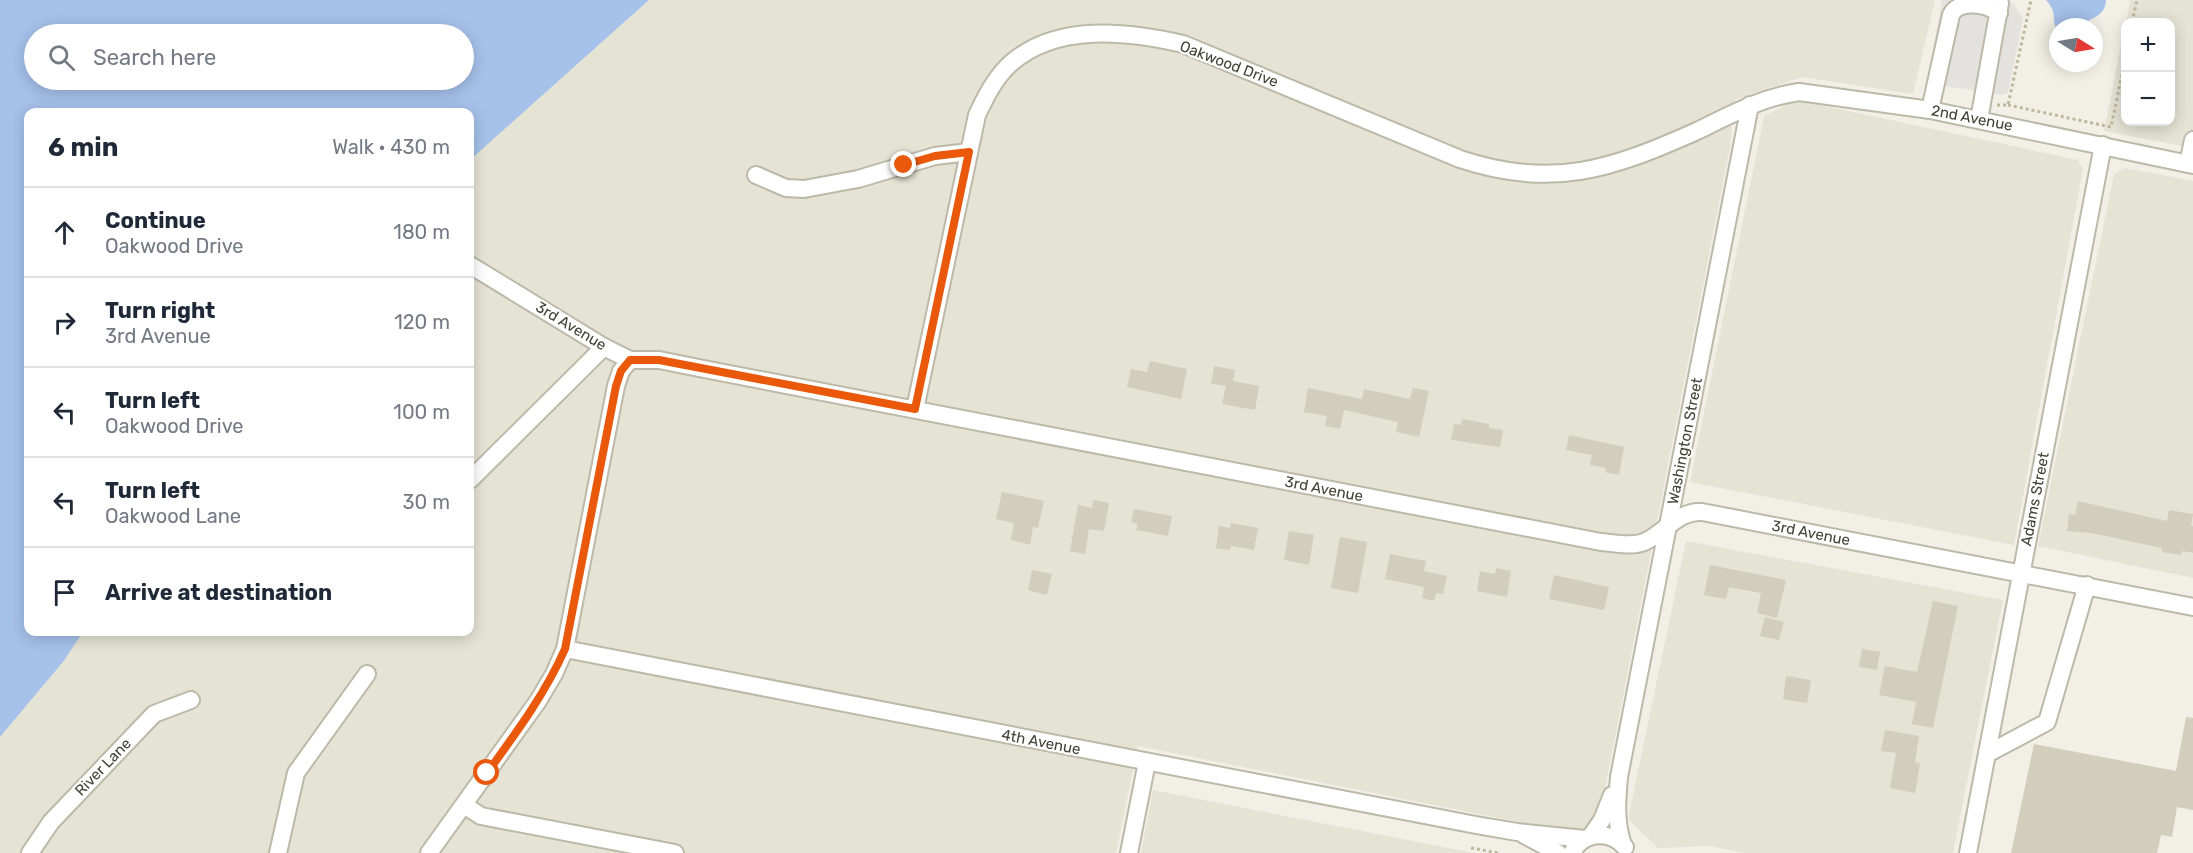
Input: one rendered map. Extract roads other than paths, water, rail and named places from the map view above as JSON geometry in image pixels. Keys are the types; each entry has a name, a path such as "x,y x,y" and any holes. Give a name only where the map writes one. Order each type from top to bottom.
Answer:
{"street":[{"path":"1930,110 1955,6 1959,3 1989,7 2000,6 1983,121"},
{"name":"Oakwood Drive","path":"915,409 977,114 996,80 1009,65 1039,45 1064,37 1085,34 1150,38 1183,44 1460,159 1489,169 1526,174 1568,174 1600,169 1695,132 1750,105"},
{"name":"2nd Avenue","path":"1750,105 1780,95 1799,92 1930,110 2191,165"},
{"name":"Washington Street","path":"1626,849 1618,832 1616,816 1619,777 1750,105"},
{"path":"2191,165 2193,140"},
{"name":"Adams Street","path":"1968,853 2103,145"},
{"path":"756,175 786,188 804,189 858,179 935,156 969,152"},
{"name":"3rd Avenue","path":"474,267 604,348 630,360 659,360 1601,542 1643,543 1684,515 1695,511 2193,607"},
{"path":"474,476 604,348"},
{"path":"429,853 538,701 565,649 616,386 621,371 630,360"},
{"path":"1987,754 2047,722 2087,585"},
{"name":"4th Avenue","path":"565,649 1517,832 1588,838 1601,835 1611,837 1626,849"},
{"path":"278,853 296,774 367,674"},
{"name":"River Lane","path":"30,853 51,822 154,714 191,700"},
{"path":"1129,853 1147,762"},
{"name":"Washington Street","path":"1572,853 1602,820 1619,777"},
{"path":"464,805 482,816 675,853"},
{"name":"4th Avenue","path":"1517,832 1558,853"}],"water":[{"path":"0,0 649,0 474,156 474,108 24,108 24,636 80,636 63,662 0,737"},
{"path":"2046,0 2106,0 2103,10 2093,18 2054,18 2052,8"}]}
